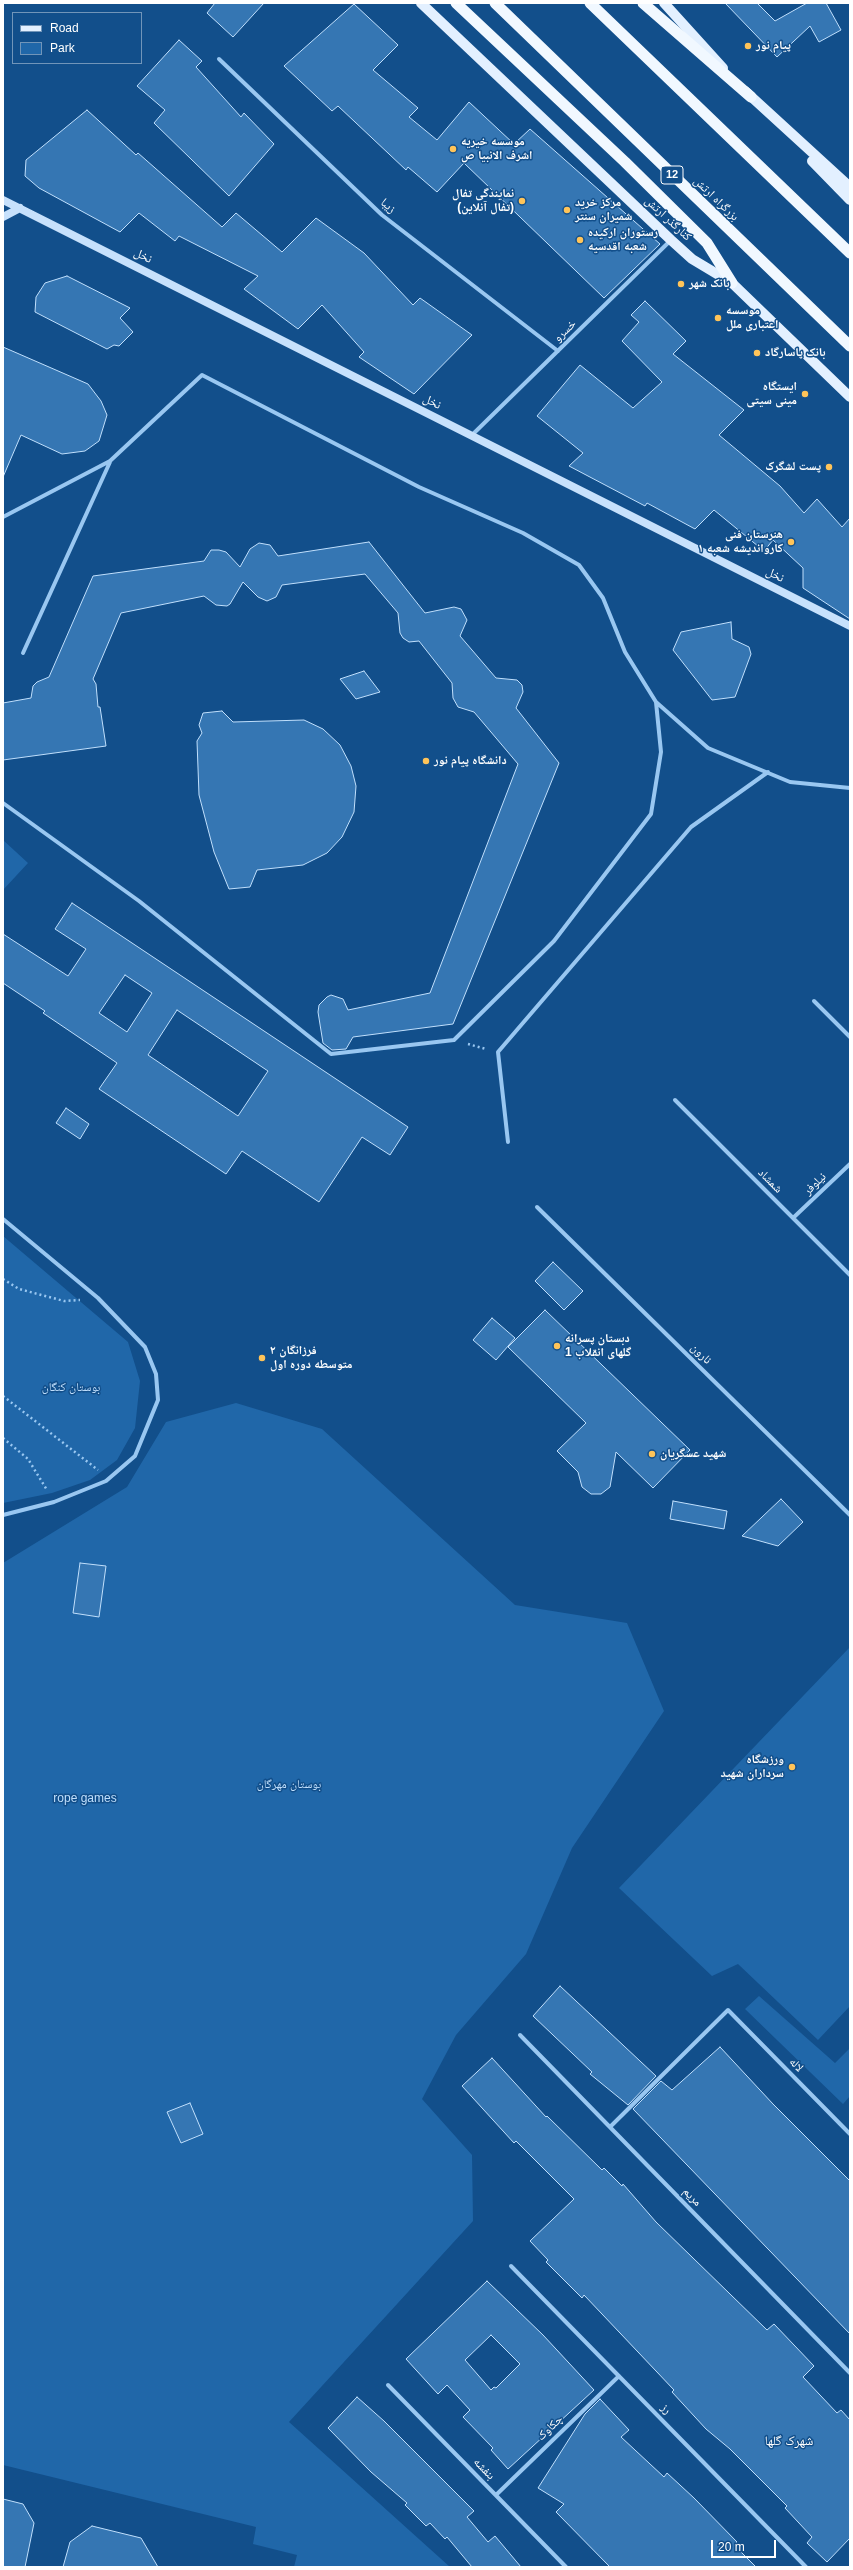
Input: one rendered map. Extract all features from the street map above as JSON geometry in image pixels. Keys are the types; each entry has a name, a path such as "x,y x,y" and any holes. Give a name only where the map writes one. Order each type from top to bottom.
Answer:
{"highway":[{"path":"456,3 625,162 707,242 732,283"},
{"name":"بزرگراه ارتش","path":"495,3 850,346"},
{"path":"590,3 850,253"},
{"path":"643,3 751,97"}],"main road":[{"name":"کنارگذر ارتش","path":"421,3 671,240 692,258 732,283 850,397"},
{"path":"664,3 751,97 850,200"},
{"path":"751,97 850,187"},
{"name":"نخل","path":"3,200 850,626"},
{"path":"3,217 20,208"}],"street":[{"name":"زیبا","path":"219,59 382,215 558,351"},
{"name":"خسرو","path":"472,435 671,240"},
{"path":"3,517 110,461 202,375 419,487 523,533 579,565 604,598 626,652 656,702 708,748 790,782 850,788"},
{"path":"23,653 110,461"},
{"path":"3,803 139,901 331,1054 454,1040 554,941 651,814 661,752 656,702"},
{"path":"508,1142 498,1052 691,827 768,772"},
{"path":"814,1001 850,1037"},
{"name":"شمشاد","path":"675,1100 850,1275"},
{"name":"نیلوفر","path":"793,1218 850,1164"},
{"name":"نارون","path":"537,1207 850,1516"},
{"path":"3,1219 98,1298 145,1347 156,1374 158,1400 135,1456 110,1478 54,1502 3,1515"},
{"name":"لاله","path":"610,2127 728,2010 850,2134"},
{"name":"مریم","path":"520,2036 850,2372"},
{"name":"رز","path":"511,2266 806,2567"},
{"name":"چکاوک","path":"496,2495 619,2376"},
{"name":"بنفشه","path":"388,2385 566,2567"}],"path":[{"path":"454,1040 498,1052"},
{"path":"3,1279 19,1289 64,1301 98,1298"},
{"path":"3,1396 79,1457 110,1478"},
{"path":"3,1438 28,1460 54,1502"}],"green space":[{"path":"3,840 28,863 3,890"},
{"name":"بوستان کنگان","path":"3,1236 128,1342 140,1381 135,1428 117,1460 90,1480 52,1493 3,1503"},
{"name":"بوستان مهرگان","path":"236,1403 322,1429 515,1605 627,1623 664,1711 572,1848 526,1954 456,2035 422,2099 472,2155 473,2221 289,2422 450,2567 294,2567 297,2555 253,2544 256,2527 3,2465 3,1563 127,1487 166,1422"},
{"name":"ورزشگاه سرداران شهید","path":"850,1647 850,2006 818,2040 738,1964 712,1976 619,1888"},
{"path":"759,1996 835,2063 850,2048 850,2096 843,2104 745,2009"}],"building":[{"path":"215,3 264,3 233,37 207,13"},
{"path":"725,3 757,3 775,21 807,3 826,3 841,30 819,42 810,26 777,57"},
{"path":"354,4 398,45 373,70 418,108 409,117 437,140 469,102 514,144 530,129 660,244 604,298 464,163 437,192 408,167 406,170 338,106 332,111 284,66"},
{"path":"179,40 202,61 196,67 241,117 244,113 274,144 229,196 154,123 165,110 137,86"},
{"path":"87,110 136,155 138,153 222,227 236,213 282,252 316,218 364,253 413,305 420,298 472,335 414,394 359,357 364,352 322,305 298,329 244,289 258,276 179,236 175,241 139,213 120,232 39,188 25,176 26,160"},
{"path":"67,276 130,308 120,318 133,332 119,346 114,345 107,349 35,312 36,297 45,283"},
{"path":"645,301 686,341 673,354 744,410 719,435 780,486 804,513 817,499 842,527 850,518 850,619 803,588 803,568 773,540 764,551 714,510 695,529 647,503 645,506 569,466 583,453 537,416 580,365 633,408 662,382 622,341 639,322 631,315"},
{"path":"3,347 88,384 101,401 107,415 99,441 85,451 62,454 21,435 3,477"},
{"path":"369,542 425,613 454,607 461,609 467,620 460,636 496,678 517,680 522,685 523,692 516,708 559,763 453,1024 353,1037 346,1049 332,1050 323,1043 318,1012 319,1005 327,997 331,995 343,999 348,1010 430,993 518,764 474,712 458,707 453,698 452,683 419,641 409,642 403,638 400,633 398,613 365,574 282,585 276,597 267,601 258,597 243,582 230,604 227,606 216,605 204,596 121,613 93,679 96,684 98,707 100,707 106,746 3,760 3,703 31,698 33,686 37,682 49,677 93,576 204,561 211,550 226,552 240,567 250,549 259,543 270,545 278,556"},
{"path":"731,622 732,639 749,647 751,654 735,697 712,700 673,650 681,632"},
{"path":"364,671 380,692 356,699 340,679"},
{"path":"222,711 233,722 304,720 323,729 340,745 351,766 356,786 354,812 342,837 327,853 303,865 257,870 250,887 229,889 214,852 199,795 197,741 202,733 199,725 203,713"},
{"path":"72,903 408,1127 390,1155 362,1137 319,1202 242,1151 226,1174 99,1089 117,1063 43,1013 45,1011 3,983 3,934 68,976 86,949 55,929","holes":["125,975 152,993 127,1032 99,1013","177,1010 268,1071 238,1116 148,1055"]},
{"path":"66,1108 89,1124 80,1139 56,1123"},
{"path":"553,1262 583,1291 564,1310 535,1281"},
{"path":"545,1310 690,1450 653,1488 616,1452 610,1487 601,1494 591,1494 582,1487 578,1472 557,1451 586,1423 508,1347"},
{"path":"492,1318 515,1338 496,1360 473,1340"},
{"path":"781,1499 803,1522 778,1546 742,1536"},
{"path":"673,1501 727,1511 724,1529 670,1519"},
{"path":"80,1563 106,1566 99,1617 73,1613"},
{"path":"560,1986 656,2076 628,2105 590,2074 592,2072 533,2016"},
{"path":"720,2047 773,2104 850,2181 850,2334 633,2109 661,2081 672,2090"},
{"path":"492,2058 546,2117 547,2116 602,2170 604,2168 622,2186 623,2184 656,2222 767,2330 774,2324 814,2366 803,2377 837,2413 841,2410 850,2420 850,2538 827,2562 807,2543 812,2537 785,2508 787,2506 730,2449 706,2429 672,2392 674,2390 584,2295 582,2298 546,2262 548,2260 530,2241 574,2199 516,2141 514,2143 462,2086"},
{"path":"190,2103 203,2134 181,2143 167,2112"},
{"path":"487,2281 543,2335 594,2390 508,2469 491,2450 493,2448 463,2417 470,2410 447,2385 438,2394 406,2359","holes":["491,2335 520,2364 496,2388 494,2387 491,2390 465,2360"]},
{"path":"357,2397 384,2421 474,2511 467,2517 488,2542 495,2536 521,2567 472,2567 447,2537 445,2539 430,2523 426,2526 405,2505 407,2503 371,2472 328,2428"},
{"path":"600,2399 629,2430 621,2437 664,2477 667,2473 694,2498 737,2542 734,2545 756,2567 610,2567 556,2512 564,2504 538,2488 585,2414"},
{"path":"3,2499 23,2504 34,2523 25,2567 3,2567"},
{"path":"92,2526 141,2538 158,2567 63,2567 70,2542"}],"place":[{"name":"پیام نور","path":"748,46"},
{"name":"موسسه خیریه اشرف الانبیا ص","path":"453,149"},
{"name":"نمایندگی تفال (تفال آنلاین)","path":"522,201"},
{"name":"مرکز خرید شمیران سنتر","path":"567,210"},
{"name":"رستوران‌ ارکیده شعبه اقدسیه","path":"580,240"},
{"name":"بانک شهر","path":"681,284"},
{"name":"موسسه اعتباری ملل","path":"718,318"},
{"name":"بانک پاسارگاد","path":"757,353"},
{"name":"ایستگاه مینی سیتی","path":"805,394"},
{"name":"پست لشگرک","path":"829,467"},
{"name":"هنرستان فنی کارواندیشه شعبه ۱","path":"791,542"},
{"name":"دانشگاه پیام نور","path":"426,761"},
{"name":"دبستان پسرانه گلهای انقلاب 1","path":"557,1346"},
{"name":"فرزانگان ۲ متوسطه دوره اول","path":"262,1358"},
{"name":"شهید عسگریان","path":"652,1454"},
{"name":"ورزشگاه سرداران شهید","path":"792,1767"}],"district":[{"name":"شهرک گلها","path":"789,2441"}],"park label":[{"name":"rope games","path":"85,1799"}]}
